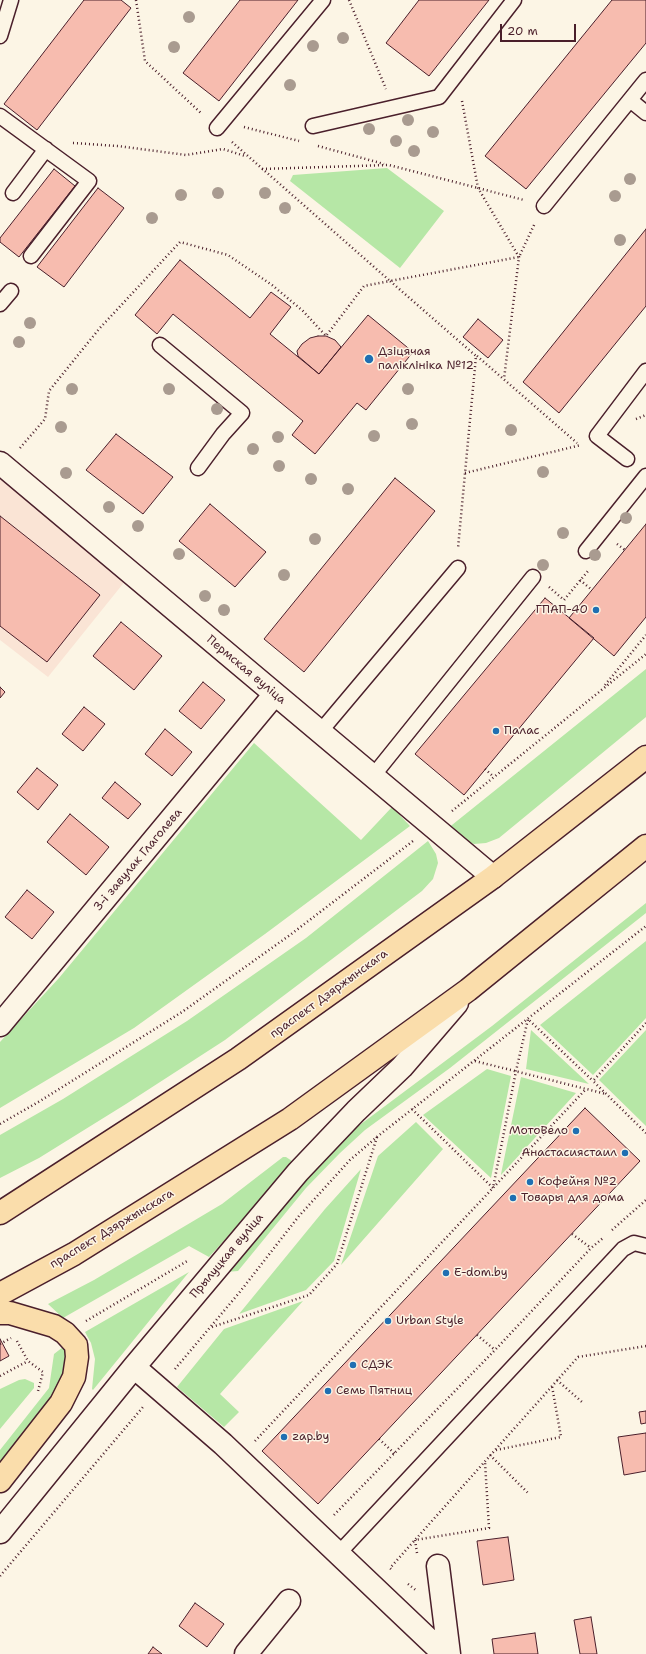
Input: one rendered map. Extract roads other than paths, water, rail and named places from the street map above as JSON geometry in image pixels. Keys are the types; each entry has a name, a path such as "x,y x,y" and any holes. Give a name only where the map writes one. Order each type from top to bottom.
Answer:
{"main road":[{"name":"праспект Дзяржынскага","path":"0,1214 238,1059 492,877 646,757"},
{"name":"праспект Дзяржынскага","path":"0,1294 74,1254 290,1119 468,990 646,846"},
{"path":"0,1313 10,1313 54,1326 65,1333 76,1345 77,1357 74,1378 61,1402 0,1481"}],"street":[{"name":"Пермская вуліца","path":"8,457 275,694 492,877"},
{"name":"3-і завулак Глаголева","path":"0,1025 275,694"},
{"name":"Прылуцкая вуліца","path":"0,1532 134,1367 298,1172 356,1110 402,1067 468,990"},
{"path":"134,1367 223,1444 444,1654"},
{"path":"438,1566 449,1654"},
{"path":"246,1654 289,1601"}],"lane":[{"path":"0,36 11,0"},
{"path":"220,125 323,0"},
{"path":"313,126 439,97 514,0"},
{"path":"544,206 646,80"},
{"path":"630,100 646,113"},
{"path":"0,116 89,181 30,256"},
{"path":"13,193 46,150"},
{"path":"0,304 11,291"},
{"path":"160,345 242,413 198,468"},
{"path":"627,459 597,436 646,371"},
{"path":"586,551 646,476"},
{"path":"320,732 458,568"},
{"path":"373,776 533,577"},
{"path":"339,1553 623,1250 634,1243 646,1246"}],"place":[{"name":"Дзіцячая паліклініка №12","path":"369,359"},
{"name":"ГПАП-40","path":"596,610"},
{"name":"Палас","path":"496,731"},
{"name":"МотоВело","path":"576,1131"},
{"name":"Анастасиястаил","path":"625,1153"},
{"name":"Кофейня №2","path":"530,1182"},
{"name":"Товары для дома","path":"513,1198"},
{"name":"E-dom.by","path":"446,1273"},
{"name":"Urban Style","path":"388,1321"},
{"name":"СДЭК","path":"353,1365"},
{"name":"Семь Пятниц","path":"328,1391"},
{"name":"zap.by","path":"284,1437"}]}
